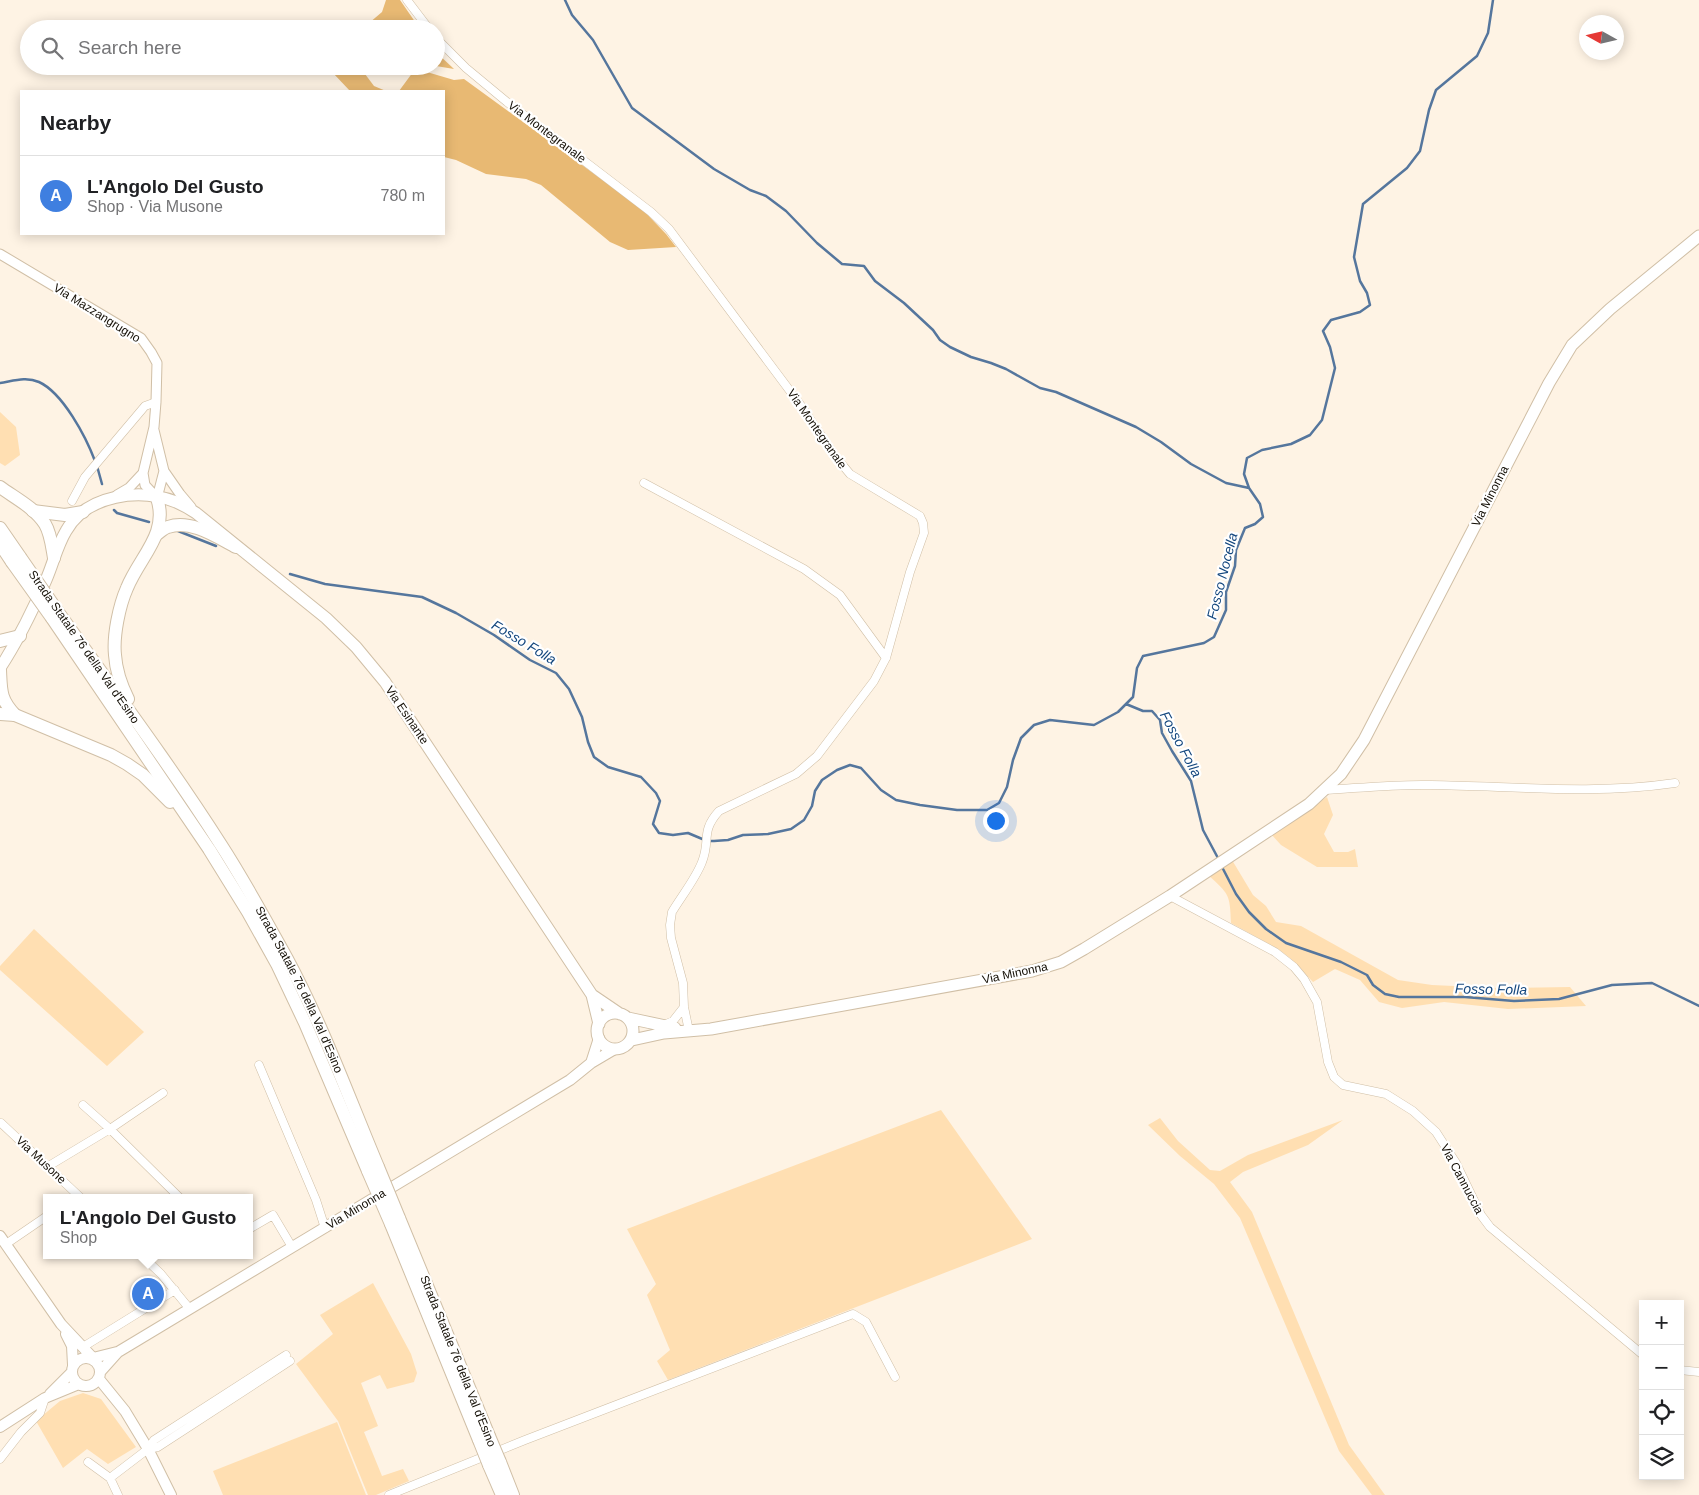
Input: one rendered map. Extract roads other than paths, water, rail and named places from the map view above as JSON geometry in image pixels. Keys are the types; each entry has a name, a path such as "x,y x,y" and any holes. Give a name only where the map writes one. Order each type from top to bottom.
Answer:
{"highway":[{"path":"0,487 33,511 46,525 54,558"},
{"path":"157,498 161,508 158,534"},
{"path":"33,511 64,515 84,512"},
{"path":"140,726 121,684 115,655 118,620 126,588 141,560 158,534 168,527 185,525 199,529 236,547"},
{"name":"Strada Statale 76 della Val d'Esino","path":"0,528 16,560 55,615 209,849 248,912 277,964 373,1169 494,1463 502,1495"},
{"name":"Strada Statale 76 della Val d'Esino","path":"0,544 16,560"},
{"name":"Strada Statale 76 della Val d'Esino","path":"55,615 140,726 221,845 288,961 315,1017 373,1169"},
{"path":"0,641 20,636"},
{"path":"0,669 1,696 6,706 15,715"},
{"path":"0,714 15,715 111,755 142,775 190,826 248,912"},
{"name":"Strada Statale 76 della Val d'Esino","path":"494,1463 514,1495"}],"main road":[{"name":"Via Minonna","path":"632,1040 689,1030 711,1029 1032,971 1061,962 1170,896 1309,804 1341,774 1364,740 1544,392 1572,345 1610,309 1699,236"},
{"path":"0,669 20,636 66,530 84,512 96,504 111,498 136,495 157,498"},
{"name":"Via Esinante","path":"157,498 176,502 196,513 326,618 356,647 385,682 592,995 599,1024"},
{"name":"Via Esinante","path":"592,995 624,1016"},
{"path":"591,1063 599,1038 599,1024 605,1016 614,1013 624,1016 634,1028 632,1040 624,1048 612,1050 607,1048 599,1038"},
{"name":"Via Minonna","path":"624,1016 662,1026 689,1030"},
{"name":"Via Minonna","path":"46,1398 82,1358 93,1358 118,1352 570,1080 591,1063 612,1050"},
{"path":"0,1236 61,1324 72,1346 75,1381 106,1396 125,1411"},
{"path":"61,1324 98,1364 100,1375 148,1449 171,1495"},
{"name":"Via Minonna","path":"0,1427 46,1398 84,1385 100,1375 118,1352"}],"street":[{"path":"407,0 422,20"},
{"name":"Via Montegranale","path":"445,47 466,68 507,102 651,212 670,229 850,474 920,516 923,522 924,533 910,572 886,658 874,681 817,756 796,774 719,811 710,821 702,864 672,912 670,919 689,1030"},
{"name":"Via Mazzangrugno","path":"0,254 141,338 157,363 154,427 143,473"},
{"path":"72,501 90,471 145,406 156,402"},
{"name":"Via Mazzangrugno","path":"154,427 164,471 196,513"},
{"name":"Via Mazzangrugno","path":"157,498 164,471"},
{"path":"143,473 145,485 157,498"},
{"path":"111,498 129,488 143,473"},
{"path":"644,483 816,577 840,595 886,658"},
{"path":"1324,790 1430,784 1580,790 1644,788 1675,783"},
{"name":"Via Cannuccia","path":"1170,896 1275,952 1294,967 1304,979 1317,1002 1328,1062 1334,1077 1343,1085 1386,1094 1414,1111 1436,1132 1456,1163 1481,1215 1490,1227 1639,1352"},
{"path":"662,1026 673,1021 684,1007"},
{"path":"259,1065 316,1200 325,1228"},
{"path":"47,1167 110,1130 163,1094"},
{"path":"83,1106 110,1130 173,1194"},
{"name":"Via Musone","path":"1,1123 74,1194"},
{"path":"253,1227 273,1215 292,1247"},
{"path":"6,1244 43,1219"},
{"path":"145,1259 175,1290 189,1308"},
{"path":"83,1347 175,1290"},
{"path":"389,1495 853,1314 866,1322 895,1377"},
{"path":"110,1478 148,1449 158,1447 288,1358"},
{"path":"1684,1370 1699,1372"},
{"path":"0,1459 9,1445 40,1413 46,1398"},
{"path":"88,1462 110,1478 118,1495"}],"waterway":[{"path":"565,0 572,15 593,40 632,108 714,169 750,190 766,196 786,211 817,243 842,264 864,266 875,281 904,303 933,330 940,340 971,357 1006,369 1040,388 1056,392 1136,427 1161,442 1191,464 1226,483 1249,488"},
{"name":"Fosso Folla","path":"290,574 325,584 422,597 456,613 494,635 530,660 556,673 569,689 582,717 594,757 608,767 641,777 656,793 660,801 653,824 659,833 673,835 688,833 707,841 714,841 791,829 804,820 812,806 815,791 822,780 837,770 850,765 861,768 881,790 896,800 957,810 987,810 999,803 1007,787 1013,760 1021,738 1034,725 1050,720 1094,725 1118,712 1133,697 1137,668 1143,656 1204,643 1214,637 1226,610 1226,592 1235,566 1236,550 1245,528 1255,524 1263,517 1260,504 1249,488 1244,474 1247,458 1262,450 1291,444 1310,435 1322,420 1335,368 1330,347 1323,331 1331,320 1360,312 1370,305 1367,293 1360,281 1354,257 1363,204 1407,168 1420,151 1429,110 1436,90 1477,56 1488,33 1493,0"},
{"name":"Fosso Folla","path":"0,383 29,379 39,382 48,388 57,396 73,417 95,461"},
{"name":"Fosso Folla","path":"97,466 102,484"},
{"path":"114,510 117,513 149,522"},
{"path":"178,531 216,546"},
{"name":"Fosso Folla","path":"1126,704 1143,711 1152,711 1160,720 1162,733 1191,781 1203,830 1219,860"},
{"name":"Fosso Folla","path":"1221,865 1236,894 1249,912 1266,929 1286,943 1341,962 1367,975 1373,985 1385,994 1399,997 1465,997 1514,1001 1559,999 1612,985 1652,983 1699,1006"}],"place":[{"name":"L'Angolo Del Gusto","path":"148,1294"}],"water label":[{"name":"Fosso Nocella","path":"1222,576"}]}
